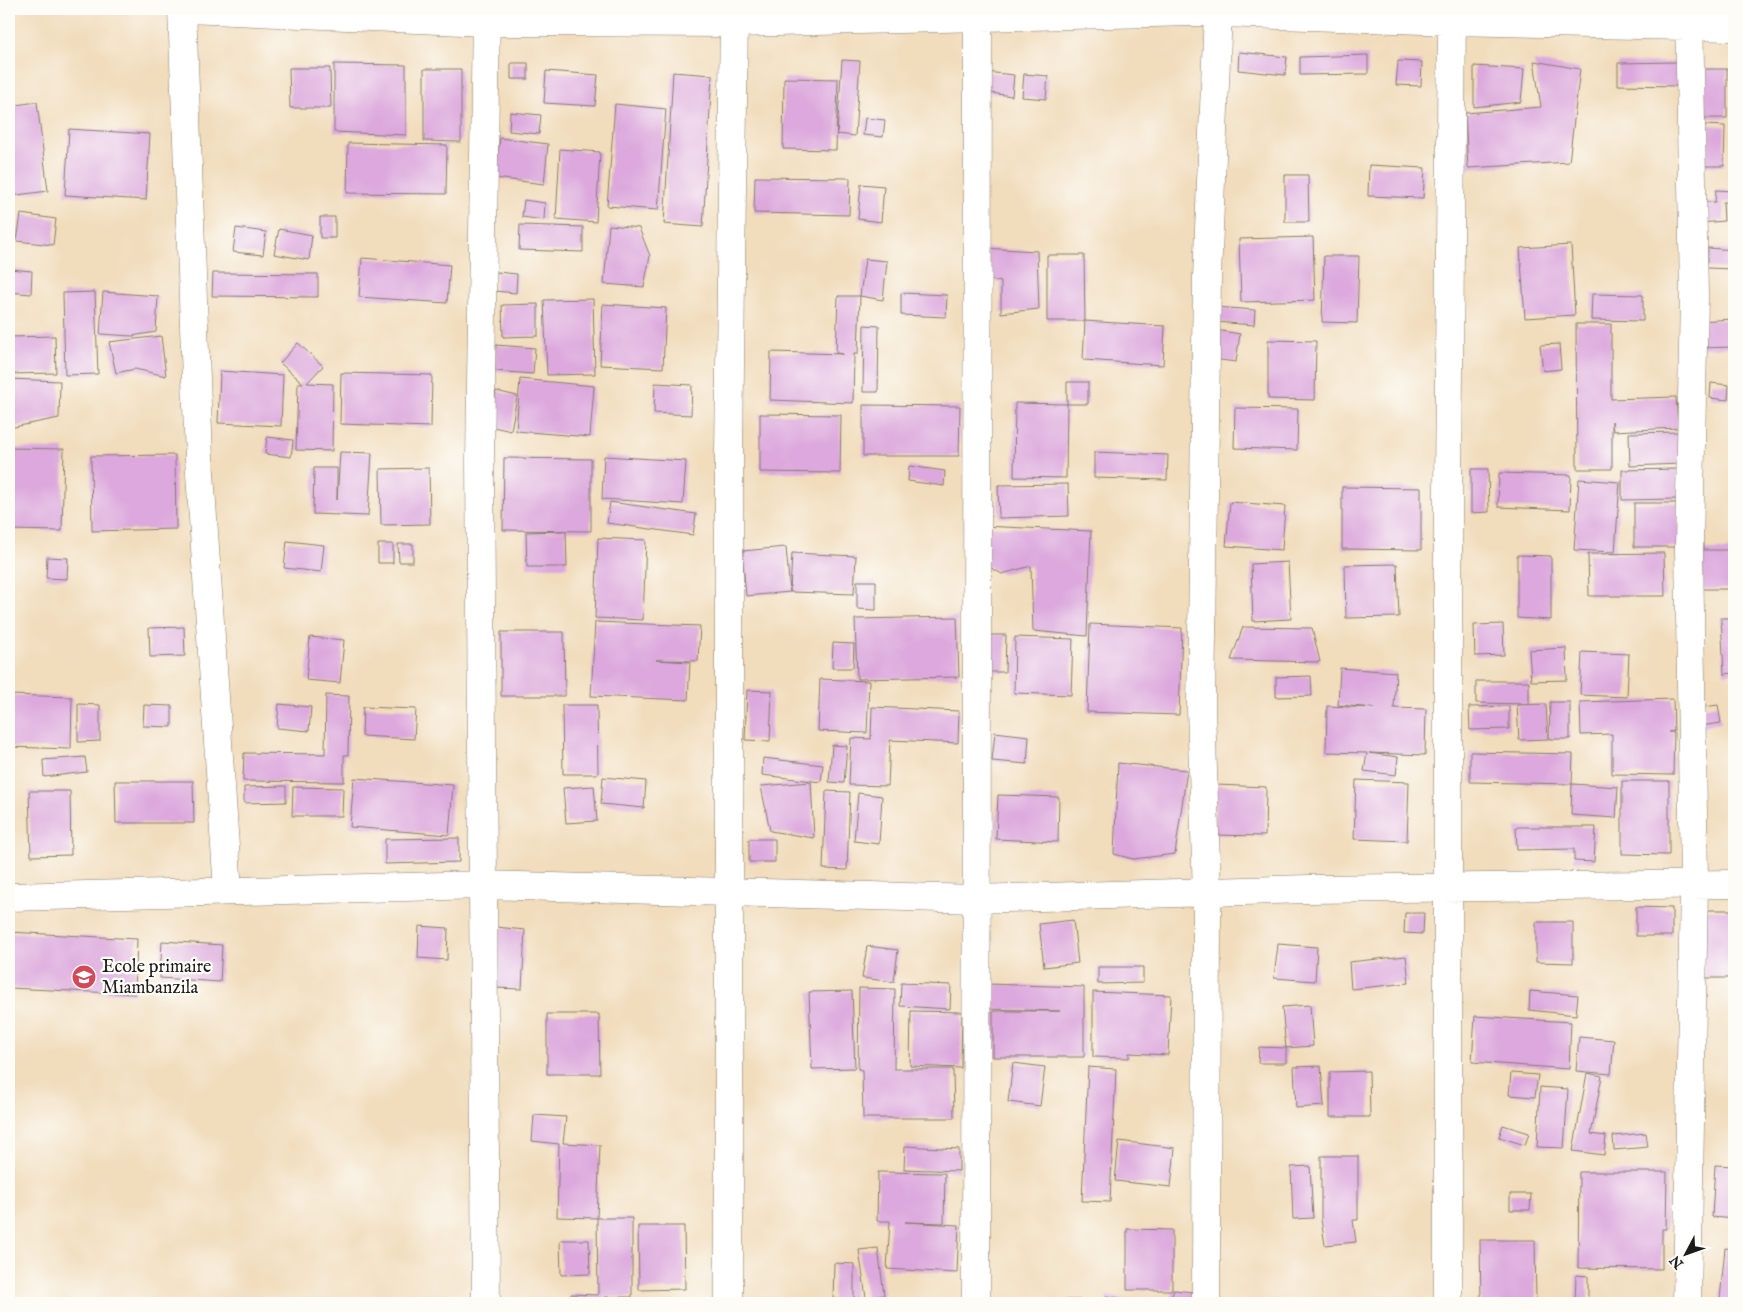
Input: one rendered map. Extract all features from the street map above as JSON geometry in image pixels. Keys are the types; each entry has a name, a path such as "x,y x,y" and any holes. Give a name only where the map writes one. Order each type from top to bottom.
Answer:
{"street":[{"path":"182,9 199,458 228,891"},
{"path":"188,9 486,16 734,16 1201,11 1689,18 1734,27"},
{"path":"1201,11 1207,286 1201,698 1207,894 1206,1303"},
{"path":"976,1303 978,13"},
{"path":"1448,1303 1452,15"},
{"path":"486,16 480,462 486,1303"},
{"path":"729,1303 727,890 734,16"},
{"path":"1687,1303 1694,883 1688,547 1694,296 1689,18"},
{"path":"9,896 483,885 727,890 976,899 1207,894 1309,889 1734,884"}],"building":[{"path":"1239,52 1287,57 1285,75 1238,70"},
{"path":"1368,55 1368,74 1300,75 1300,57"},
{"path":"842,60 860,61 855,136 837,134"},
{"path":"1398,61 1422,62 1421,86 1396,85"},
{"path":"1534,61 1580,69 1569,162 1468,168 1465,113 1541,107"},
{"path":"1677,62 1678,86 1618,85 1618,63"},
{"path":"511,63 528,63 528,79 511,79"},
{"path":"334,64 406,65 406,135 334,132"},
{"path":"1474,66 1524,69 1521,102 1474,107"},
{"path":"289,68 330,68 331,108 290,108"},
{"path":"424,69 461,69 461,142 424,141"},
{"path":"1702,69 1727,69 1727,118 1702,118"},
{"path":"546,71 598,75 595,106 544,103"},
{"path":"673,72 712,75 703,227 664,224"},
{"path":"985,72 1014,75 1012,96 983,92"},
{"path":"1024,74 1048,76 1046,99 1022,97"},
{"path":"784,78 838,79 836,150 783,149"},
{"path":"37,102 48,191 9,196 9,106"},
{"path":"615,104 666,109 658,210 607,206"},
{"path":"510,112 541,115 539,134 509,131"},
{"path":"865,118 885,120 883,137 863,135"},
{"path":"1704,125 1725,126 1724,166 1703,166"},
{"path":"69,129 150,134 146,200 65,195"},
{"path":"500,138 548,144 544,184 495,178"},
{"path":"348,143 447,145 446,194 347,193"},
{"path":"560,149 600,152 596,222 556,219"},
{"path":"1732,156 1734,156 1734,178 1733,178"},
{"path":"1369,165 1425,168 1423,198 1368,196"},
{"path":"1285,175 1308,175 1309,222 1285,222"},
{"path":"755,177 850,178 849,215 754,213"},
{"path":"861,184 884,186 881,222 858,219"},
{"path":"1716,190 1734,191 1734,202 1723,202 1724,221 1700,223 1699,203 1715,202"},
{"path":"524,200 545,203 544,220 522,217"},
{"path":"21,214 56,219 53,245 17,241"},
{"path":"320,217 335,217 335,238 320,238"},
{"path":"520,225 583,227 583,252 519,250"},
{"path":"609,225 639,228 650,256 644,287 604,284"},
{"path":"236,228 266,232 263,255 233,252"},
{"path":"279,229 312,235 309,260 274,254"},
{"path":"1313,237 1315,300 1241,302 1239,239"},
{"path":"1571,245 1575,315 1525,318 1520,248"},
{"path":"982,248 1037,251 1039,309 1001,313 1001,282 985,279"},
{"path":"1708,248 1734,250 1734,269 1707,268"},
{"path":"1047,255 1084,255 1085,321 1047,321"},
{"path":"1324,256 1359,256 1357,323 1322,322"},
{"path":"362,258 450,265 447,303 359,297"},
{"path":"865,259 887,261 883,300 860,296"},
{"path":"9,269 32,271 31,294 9,292"},
{"path":"497,272 517,274 516,293 495,291"},
{"path":"213,273 318,274 318,297 212,296"},
{"path":"95,292 98,374 65,375 63,293"},
{"path":"103,292 158,296 156,332 132,336 100,334"},
{"path":"901,293 947,295 946,317 901,315"},
{"path":"1592,294 1643,295 1643,321 1591,320"},
{"path":"838,296 860,296 858,354 854,354 853,403 770,400 771,352 843,354 836,353"},
{"path":"593,299 595,374 547,375 544,300"},
{"path":"538,304 538,336 503,337 502,305"},
{"path":"603,304 666,308 663,368 600,365"},
{"path":"1216,307 1255,310 1254,325 1215,322"},
{"path":"1734,319 1734,347 1699,348 1698,321"},
{"path":"1085,321 1165,326 1163,365 1083,360"},
{"path":"1576,324 1611,324 1611,399 1676,397 1678,428 1613,431 1612,421 1612,469 1577,469"},
{"path":"864,325 879,326 878,392 863,392"},
{"path":"1210,329 1240,334 1236,362 1205,358"},
{"path":"55,336 56,373 9,374 9,337"},
{"path":"161,336 166,376 135,369 116,373 109,342"},
{"path":"1268,340 1316,341 1315,400 1268,399"},
{"path":"298,343 323,366 307,383 333,384 332,451 296,450 298,383 303,383 280,363"},
{"path":"1559,344 1561,369 1543,371 1540,345"},
{"path":"496,345 535,348 533,374 495,371"},
{"path":"220,371 283,375 281,426 218,423"},
{"path":"341,373 432,375 431,427 340,424"},
{"path":"9,379 60,381 59,418 9,428"},
{"path":"520,379 594,386 590,437 516,431"},
{"path":"1067,382 1088,382 1088,404 1067,404"},
{"path":"655,383 692,385 691,415 654,413"},
{"path":"1711,383 1729,385 1728,400 1710,398"},
{"path":"496,391 517,396 511,431 489,426"},
{"path":"1015,403 1067,404 1066,478 1014,477"},
{"path":"863,405 960,406 959,456 863,456"},
{"path":"1235,408 1298,409 1297,450 1234,448"},
{"path":"760,414 841,415 840,473 760,472"},
{"path":"1679,432 1680,464 1630,466 1629,433"},
{"path":"267,437 293,440 291,457 265,454"},
{"path":"9,448 64,449 62,531 9,530"},
{"path":"340,452 372,453 368,516 313,514 314,468 337,468 337,500"},
{"path":"1094,452 1168,455 1167,480 1094,478"},
{"path":"175,455 176,529 92,531 91,456"},
{"path":"604,456 686,461 683,504 602,499"},
{"path":"504,458 591,459 591,531 503,530"},
{"path":"909,466 945,471 944,486 908,481"},
{"path":"429,468 430,524 381,525 380,469"},
{"path":"1471,469 1488,469 1489,512 1471,513"},
{"path":"1677,469 1678,499 1622,500 1622,470"},
{"path":"1499,473 1571,475 1570,510 1498,507"},
{"path":"1579,479 1620,482 1615,552 1574,550"},
{"path":"1068,484 1069,516 999,518 998,485"},
{"path":"1342,487 1421,488 1421,550 1342,549"},
{"path":"610,502 696,514 693,535 607,523"},
{"path":"1230,502 1285,506 1282,550 1226,546"},
{"path":"1634,503 1679,503 1679,547 1634,547"},
{"path":"982,526 1091,531 1087,636 1033,631 1031,566 1002,574 977,560"},
{"path":"566,531 567,567 527,567 526,532"},
{"path":"598,538 646,540 643,620 595,618"},
{"path":"287,541 324,545 321,572 284,568"},
{"path":"378,544 393,544 393,563 378,563"},
{"path":"398,544 413,544 413,562 399,562"},
{"path":"786,547 790,592 746,596 742,551"},
{"path":"1701,550 1734,550 1734,589 1701,589"},
{"path":"792,553 856,556 854,594 790,592"},
{"path":"1664,553 1665,596 1589,596 1588,554"},
{"path":"1517,555 1551,556 1551,620 1517,618"},
{"path":"47,557 68,558 67,579 46,578"},
{"path":"1288,562 1291,619 1253,621 1251,564"},
{"path":"1397,564 1399,617 1346,618 1345,565"},
{"path":"857,581 876,581 876,610 857,609"},
{"path":"957,617 959,677 857,679 855,619"},
{"path":"1721,618 1734,618 1734,673 1724,674"},
{"path":"595,622 700,626 698,661 656,660 690,662 688,700 591,696"},
{"path":"1090,624 1182,628 1179,715 1087,712"},
{"path":"1503,624 1504,655 1475,656 1474,625"},
{"path":"184,627 185,656 150,657 149,628"},
{"path":"1243,627 1312,628 1320,662 1231,660"},
{"path":"501,632 564,632 565,696 501,696"},
{"path":"987,635 1006,635 1005,672 987,672"},
{"path":"310,637 344,640 340,683 306,680"},
{"path":"1015,637 1073,639 1071,695 1014,693"},
{"path":"833,643 854,644 853,668 832,668"},
{"path":"1566,648 1567,680 1531,681 1529,650"},
{"path":"1582,652 1629,654 1627,697 1580,695"},
{"path":"1340,668 1396,672 1394,708 1426,709 1425,755 1369,753 1398,757 1396,775 1364,771 1367,753 1326,752 1327,706 1375,708 1338,705"},
{"path":"1311,676 1312,696 1276,697 1276,677"},
{"path":"820,679 869,681 867,733 818,731"},
{"path":"1476,681 1529,681 1529,704 1476,703"},
{"path":"747,690 772,691 770,741 745,740"},
{"path":"9,695 72,697 71,749 9,747"},
{"path":"326,695 349,696 348,755 344,755 344,782 243,781 244,753 325,754"},
{"path":"1673,699 1674,731 1668,732 1674,732 1673,775 1612,774 1612,734 1581,735 1580,702"},
{"path":"1550,702 1570,702 1570,739 1549,739"},
{"path":"78,704 100,705 100,741 78,742"},
{"path":"279,704 311,707 309,731 277,728"},
{"path":"1546,704 1548,739 1519,740 1517,705"},
{"path":"144,705 172,706 172,727 143,726"},
{"path":"562,705 597,705 598,774 563,774"},
{"path":"1718,705 1721,723 1701,726 1698,708"},
{"path":"1509,706 1509,729 1470,730 1469,707"},
{"path":"363,707 416,709 414,739 362,736"},
{"path":"872,707 959,711 958,743 890,740 888,786 849,785 851,738 871,739"},
{"path":"995,732 1029,736 1027,764 992,761"},
{"path":"832,745 847,746 844,783 829,782"},
{"path":"1470,752 1573,754 1572,784 1470,782"},
{"path":"85,757 87,772 44,777 43,760"},
{"path":"763,758 823,765 821,782 762,775"},
{"path":"1118,763 1187,770 1175,854 1133,859 1114,854"},
{"path":"603,777 646,781 644,808 601,804"},
{"path":"354,778 453,785 449,835 350,827"},
{"path":"1356,780 1409,782 1407,841 1354,839"},
{"path":"115,781 193,781 194,823 116,823"},
{"path":"1622,781 1669,781 1669,855 1622,854"},
{"path":"811,782 814,838 770,831 761,786"},
{"path":"1572,784 1618,787 1616,818 1571,815"},
{"path":"1215,785 1266,787 1265,836 1214,835"},
{"path":"286,786 286,802 244,803 244,787"},
{"path":"594,786 597,821 566,823 563,788"},
{"path":"293,787 343,788 342,816 292,816"},
{"path":"29,791 70,791 71,855 31,856"},
{"path":"826,791 850,792 847,870 823,869"},
{"path":"858,793 882,796 879,844 854,841"},
{"path":"998,795 1059,797 1058,842 996,839"},
{"path":"1516,827 1596,827 1594,862 1574,861 1574,849 1517,850"},
{"path":"459,838 459,862 385,864 385,839"},
{"path":"749,839 775,839 775,862 749,862"},
{"path":"1636,907 1672,908 1672,936 1636,936"},
{"path":"1703,910 1734,910 1734,978 1704,978"},
{"path":"1405,913 1424,913 1423,934 1404,933"},
{"path":"1073,920 1078,963 1044,967 1039,924"},
{"path":"1536,922 1573,922 1573,963 1536,962"},
{"path":"419,926 448,928 447,960 418,958"},
{"path":"496,927 525,930 522,989 493,988"},
{"path":"9,932 137,939 135,994 9,988"},
{"path":"162,941 222,945 220,982 160,978"},
{"path":"1278,944 1317,947 1315,981 1274,978"},
{"path":"867,946 898,950 894,982 862,978"},
{"path":"1406,956 1409,983 1351,989 1349,962"},
{"path":"1098,967 1143,967 1143,983 1098,984"},
{"path":"901,983 951,985 950,1009 900,1006"},
{"path":"986,984 1084,987 1084,1057 993,1057 993,1011 1060,1011 986,1009"},
{"path":"859,988 895,989 894,1069 953,1069 954,1118 863,1118 862,1070 858,1069"},
{"path":"852,991 855,1068 812,1069 809,992"},
{"path":"1530,991 1578,995 1576,1015 1529,1010"},
{"path":"1093,992 1171,995 1168,1055 1129,1053 1129,1058 1093,1057"},
{"path":"1310,1005 1313,1046 1286,1048 1282,1007"},
{"path":"911,1011 962,1012 961,1068 910,1066"},
{"path":"547,1014 599,1014 600,1074 547,1074"},
{"path":"1475,1016 1571,1022 1569,1069 1472,1062"},
{"path":"1579,1037 1614,1040 1611,1074 1576,1071"},
{"path":"1259,1047 1286,1048 1286,1063 1258,1063"},
{"path":"1013,1063 1045,1067 1040,1106 1008,1102"},
{"path":"1321,1066 1324,1106 1296,1108 1294,1067"},
{"path":"1088,1067 1116,1069 1110,1202 1082,1201"},
{"path":"1369,1071 1370,1117 1330,1117 1330,1072"},
{"path":"1511,1073 1538,1075 1535,1097 1509,1095"},
{"path":"1587,1073 1602,1076 1591,1134 1606,1136 1604,1155 1573,1151"},
{"path":"1540,1087 1568,1089 1564,1148 1537,1147"},
{"path":"534,1115 566,1117 563,1143 600,1145 597,1218 557,1217 559,1144 532,1141"},
{"path":"1503,1125 1529,1133 1525,1145 1499,1137"},
{"path":"1646,1133 1648,1147 1614,1150 1613,1136"},
{"path":"1119,1141 1175,1148 1171,1187 1115,1181"},
{"path":"905,1146 959,1149 959,1171 904,1169"},
{"path":"1321,1156 1358,1156 1358,1220 1353,1220 1356,1242 1325,1245 1321,1219"},
{"path":"1715,1165 1734,1166 1734,1219 1712,1217"},
{"path":"1310,1166 1313,1218 1293,1219 1291,1167"},
{"path":"878,1172 945,1173 944,1223 905,1222 959,1225 957,1273 887,1269 890,1221 877,1221"},
{"path":"1579,1172 1667,1172 1666,1229 1662,1229 1662,1269 1578,1268"},
{"path":"1510,1194 1531,1194 1530,1210 1510,1210"},
{"path":"597,1218 632,1218 632,1297 604,1297 604,1303 571,1303 571,1294 598,1295"},
{"path":"638,1226 684,1226 685,1289 639,1290"},
{"path":"1127,1229 1172,1230 1172,1290 1127,1290"},
{"path":"560,1240 589,1240 590,1274 561,1275"},
{"path":"1480,1240 1535,1240 1536,1303 1481,1303"},
{"path":"878,1248 884,1295 866,1298 859,1250"},
{"path":"1725,1248 1734,1249 1734,1301 1720,1299"},
{"path":"834,1263 854,1264 854,1299 833,1299"},
{"path":"1576,1275 1588,1276 1588,1303 1575,1303"},
{"path":"1174,1290 1193,1292 1192,1303 1169,1303"},
{"path":"1106,1296 1140,1302 1140,1303 1107,1303"},
{"path":"1061,1300 1084,1300 1084,1303 1061,1303"}],"place":[{"name":"Ecole primaire Miambanzila","path":"84,977"}]}
